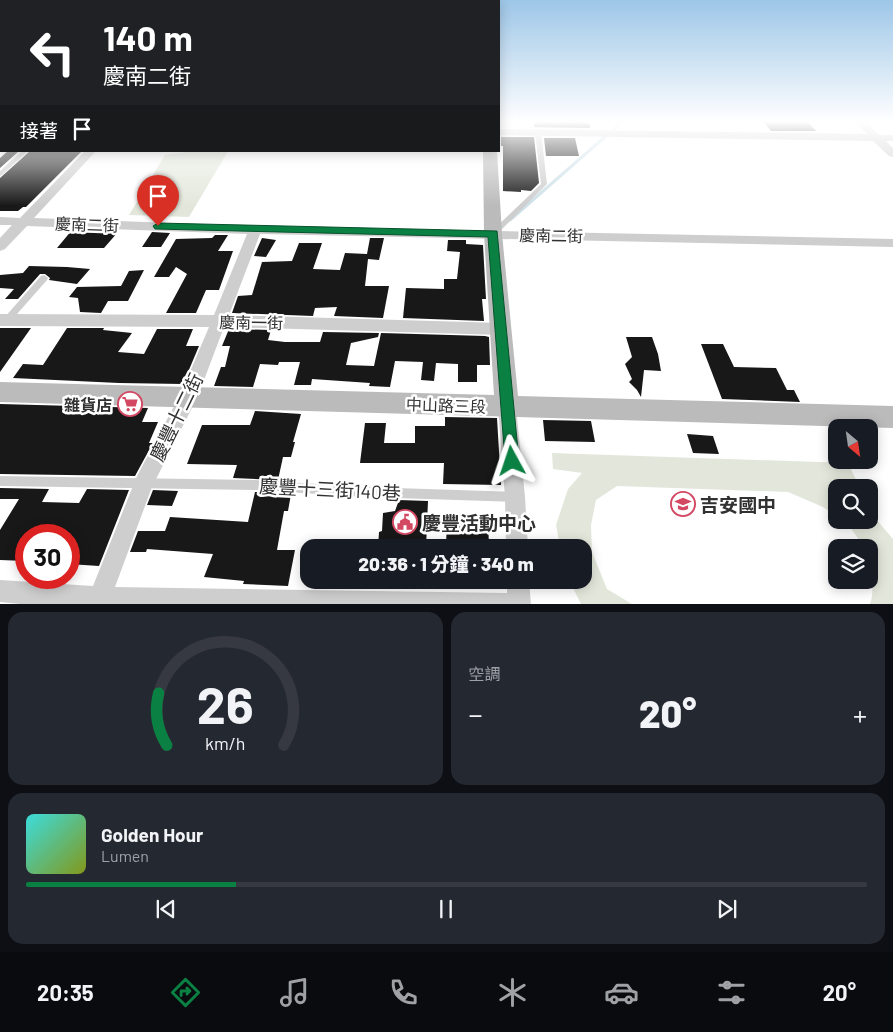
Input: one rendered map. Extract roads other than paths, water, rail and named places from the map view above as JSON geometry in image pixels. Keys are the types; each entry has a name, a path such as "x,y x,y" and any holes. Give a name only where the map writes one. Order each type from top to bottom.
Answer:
{"street":[{"path":"0,246 90,152"},
{"path":"490,152 493,234 502,329 517,539"},
{"name":"慶南二街","path":"0,221 255,230 893,243"},
{"name":"慶豐十二街","path":"99,601 144,483 189,396 255,230"},
{"name":"慶南一街","path":"4,320 218,321 502,329"},
{"name":"中山路三段","path":"0,392 893,417"},
{"path":"0,591 99,601 519,604 518,589"}],"lane":[{"path":"493,234 544,184 540,149"},
{"path":"0,174 24,152"},
{"path":"4,320 44,278"},
{"name":"慶豐十三街140巷","path":"0,481 255,485 364,492 515,497"}],"waterway":[{"path":"510,220 591,149"}],"place":[{"name":"雜貨店","path":"130,404"},
{"name":"吉安國中","path":"683,504"},
{"name":"慶豐活動中心","path":"405,522"}]}
